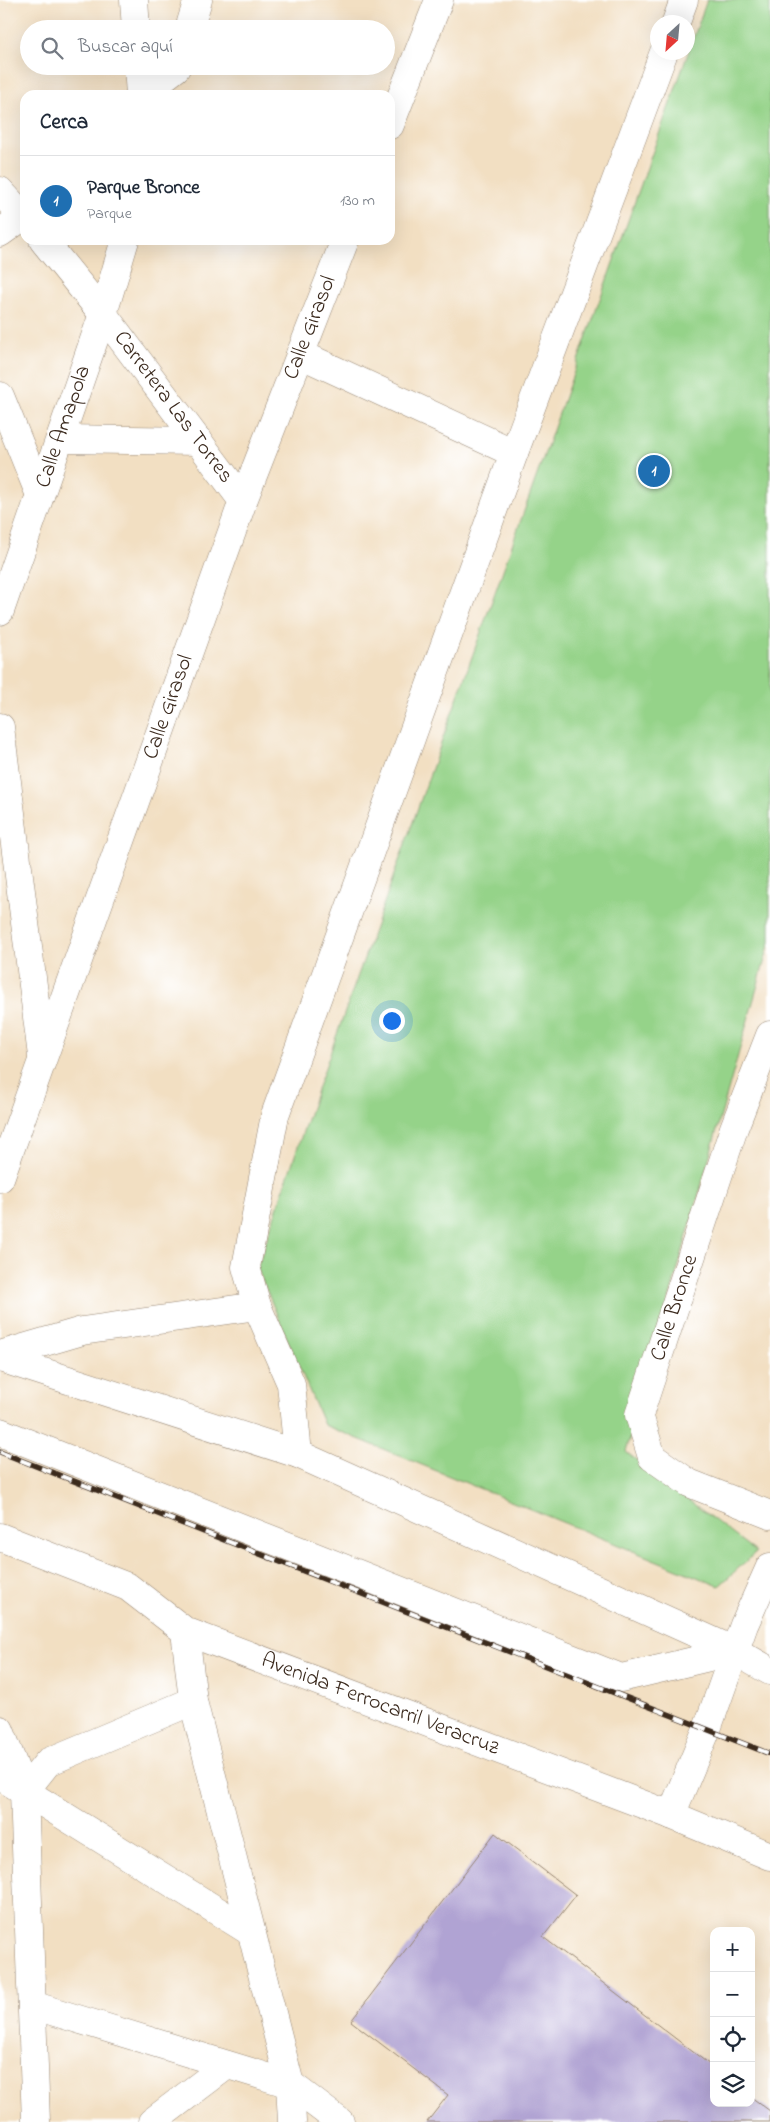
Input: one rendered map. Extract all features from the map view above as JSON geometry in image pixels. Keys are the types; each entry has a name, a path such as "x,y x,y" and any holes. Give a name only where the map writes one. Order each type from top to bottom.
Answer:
{"street":[{"path":"134,0 135,20"},
{"path":"192,20 198,0"},
{"path":"395,111 439,0"},
{"path":"679,15 684,0"},
{"path":"298,1454 291,1384 257,1306 246,1267 275,1115 514,453 661,60"},
{"path":"139,75 140,90"},
{"path":"146,90 166,75"},
{"path":"169,90 174,75"},
{"path":"0,191 20,212"},
{"path":"0,234 20,220"},
{"name":"Carretera Las Torres","path":"47,245 103,314 243,501"},
{"name":"Calle Amapola","path":"0,611 103,314 124,245"},
{"name":"Calle Girasol","path":"0,1178 243,501 343,245"},
{"path":"300,354 514,453"},
{"path":"0,396 40,495"},
{"path":"60,439 199,441"},
{"path":"0,727 42,1060"},
{"name":"Calle Bronce","path":"770,1035 734,1128 639,1415 652,1456 689,1483 770,1515"},
{"path":"0,1357 82,1331 257,1306"},
{"path":"0,1357 298,1454 735,1651 770,1671"},
{"path":"0,1432 621,1678 735,1651"},
{"name":"Avenida Ferrocarril Veracruz","path":"0,1537 128,1587 185,1631 672,1815 770,1856"},
{"path":"672,1815 707,1729 744,1625 770,1567"},
{"path":"185,1631 193,1700 290,2084 292,2122"},
{"path":"24,1792 48,1762 193,1700"},
{"path":"0,1730 24,1792 36,2122"},
{"path":"0,1776 251,1932"},
{"path":"32,2005 290,2084 340,2122"},
{"path":"152,2122 227,2065"}],"green space":[{"path":"707,0 770,0 770,942 626,1452 756,1552 719,1586 324,1425 257,1268 317,1090 686,60 695,60 695,34"}],"building":[{"path":"495,1833 576,1895 543,1937 710,2065 710,2107 755,2107 755,2100 770,2111 770,2122 427,2122 448,2095 351,2021"}],"railway":[{"path":"0,1452 770,1754"}],"place":[{"name":"Parque Bronce","path":"654,471"}]}
